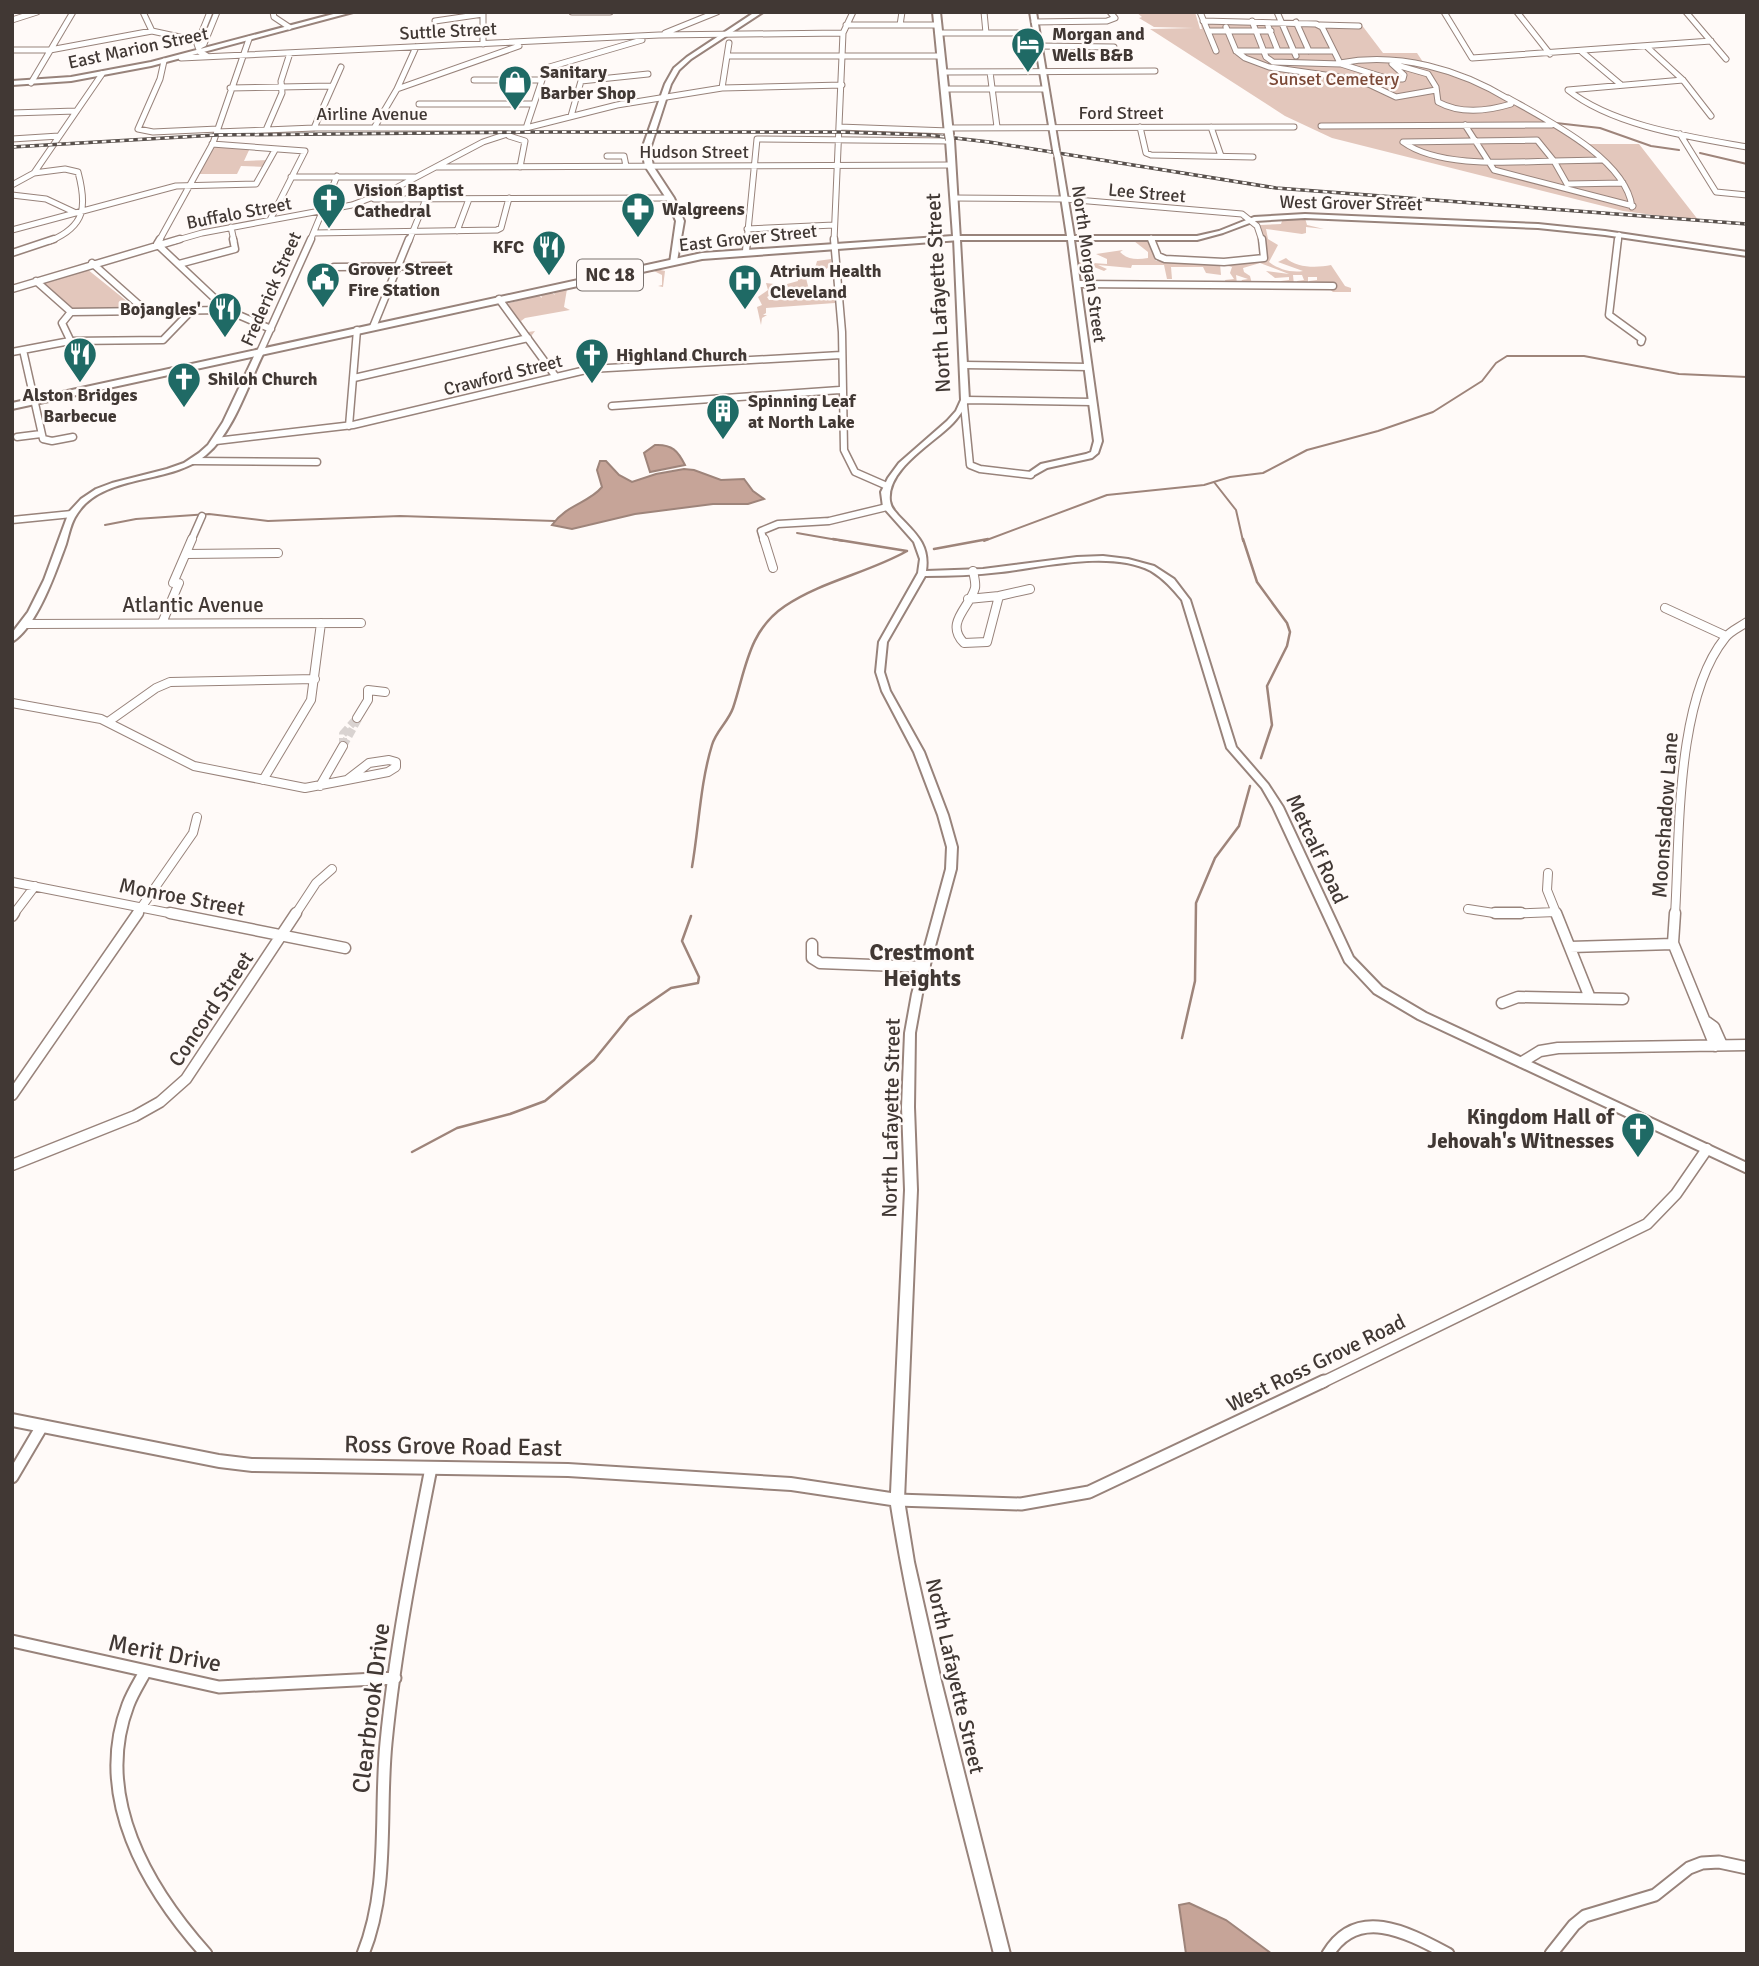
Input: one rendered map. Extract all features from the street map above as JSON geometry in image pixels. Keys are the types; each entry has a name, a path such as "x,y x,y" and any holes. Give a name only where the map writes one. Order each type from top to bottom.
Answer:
{"main road":[{"name":"East Marion Street","path":"12,83 102,74 181,58 199,47 248,39 350,12"},
{"path":"673,261 680,221 670,198 649,166 647,145 663,98 676,69 727,39 760,12"},
{"name":"North Lafayette Street","path":"936,12 957,239"},
{"name":"East Grover Street","path":"12,406 673,261 746,251 957,239"}],"street":[{"path":"12,20 37,12"},
{"path":"31,83 74,12"},
{"path":"143,12 152,31"},
{"path":"199,47 210,12"},
{"path":"199,47 204,44 217,12"},
{"path":"273,12 274,17 289,27"},
{"path":"572,12 610,12"},
{"path":"526,128 546,68 659,36 717,12"},
{"path":"853,12 843,33 834,225 841,355 842,439 846,463 866,479 887,486 884,497 887,507 920,546 924,559 922,573"},
{"path":"900,25 902,12"},
{"path":"984,12 986,33"},
{"name":"North Morgan Street","path":"1031,475 1038,468 1081,459 1094,453 1098,441 1078,284 1033,12"},
{"path":"1034,22 1107,21 1115,18 1110,12"},
{"path":"1200,12 1216,51"},
{"path":"1277,12 1293,51 1303,63"},
{"path":"1444,12 1472,58 1710,41"},
{"path":"1517,12 1550,54"},
{"path":"1686,12 1726,59"},
{"path":"435,21 483,13 483,44"},
{"path":"1203,21 1280,21 1359,26"},
{"path":"1224,21 1236,51 1245,58 1269,67 1360,80 1396,97 1436,90"},
{"path":"1238,21 1250,51"},
{"path":"1252,21 1271,61 1340,64 1385,61 1441,69 1470,78 1552,125 1602,160 1623,183 1632,207 1555,184 1497,172 1489,167 1465,125"},
{"path":"1266,21 1278,51"},
{"path":"1296,22 1310,51"},
{"path":"846,24 900,25 986,33 1036,33"},
{"path":"1320,25 1340,64"},
{"path":"12,50 50,50 152,31 199,47 213,56"},
{"path":"1208,31 1270,31"},
{"name":"Suttle Street","path":"181,58 659,36 727,39 843,33"},
{"path":"248,39 212,144 157,244 227,310 271,329"},
{"path":"722,88 727,39"},
{"path":"397,89 530,42"},
{"path":"1038,46 1114,47"},
{"path":"374,128 397,89 416,47"},
{"path":"1646,47 1683,80 1711,116"},
{"path":"1236,51 1333,51"},
{"path":"1582,52 1620,85"},
{"path":"266,130 282,93 281,81 290,53"},
{"path":"727,56 941,56"},
{"name":"Airline Avenue","path":"164,61 163,78 150,99 138,128 146,132 314,128 526,128"},
{"path":"1385,61 1428,74 1434,83 1438,103 1451,108 1502,107 1511,104 1506,97"},
{"path":"640,75 641,64"},
{"path":"1340,64 1362,68 1389,80 1403,79 1404,75 1393,64"},
{"path":"314,128 341,67"},
{"path":"943,72 1155,71"},
{"path":"990,72 997,127"},
{"path":"34,173 102,74"},
{"path":"571,116 581,81 648,74"},
{"path":"474,80 540,80"},
{"path":"1683,80 1568,89 1586,104 1680,134 1747,147"},
{"path":"526,128 617,105 722,88 842,85"},
{"path":"230,88 332,86"},
{"path":"945,89 1045,89"},
{"path":"419,104 533,104"},
{"path":"12,113 76,111"},
{"path":"1321,126 1552,125"},
{"path":"839,127 949,135"},
{"name":"Ford Street","path":"949,135 997,127 1294,127"},
{"path":"1140,127 1147,154 1253,157"},
{"path":"1211,127 1221,156"},
{"name":"Buffalo Street","path":"14,287 157,244 231,227 322,213 369,199 483,142 526,128"},
{"path":"1680,134 1716,192 1747,195"},
{"path":"746,251 757,139 949,135"},
{"path":"12,139 59,136"},
{"path":"504,136 525,141 520,167"},
{"path":"1567,184 1552,160 1541,142 1526,139 1428,140 1403,143 1413,150 1449,159 1486,160 1552,160 1602,160"},
{"path":"212,144 305,150 270,220"},
{"path":"12,230 161,190 190,185 256,184 275,150"},
{"path":"607,156 624,156 626,166"},
{"name":"Hudson Street","path":"435,167 952,165"},
{"path":"12,186 34,173 65,169 78,172 79,222 69,232 50,242 12,253"},
{"name":"Frederick Street","path":"12,639 39,601 72,514 81,502 98,491 193,461 216,441 271,329 337,176"},
{"path":"291,177 417,177"},
{"path":"1555,184 1623,183"},
{"path":"12,195 46,199 79,212"},
{"path":"457,231 469,198"},
{"path":"314,233 499,230 509,198"},
{"path":"369,199 670,198"},
{"name":"Lee Street","path":"954,198 1065,199 1239,214 1254,219"},
{"path":"373,327 426,199"},
{"name":"West Grover Street","path":"957,239 1203,237 1254,219 1305,216 1538,226 1747,254"},
{"path":"1151,238 1158,256 1165,259 1224,262 1264,258 1260,228 1254,219"},
{"path":"747,229 834,225"},
{"path":"179,264 235,249 231,227"},
{"path":"1619,235 1609,311 1614,321 1642,339 1641,342"},
{"name":"North Lafayette Street","path":"887,486 904,461 965,402 957,239"},
{"path":"92,263 146,311"},
{"path":"334,267 447,266"},
{"path":"36,281 71,312 227,310"},
{"path":"1078,284 1333,286"},
{"path":"499,299 556,377"},
{"path":"12,352 70,341 163,340 191,311"},
{"path":"71,312 62,323 82,365"},
{"path":"349,426 357,330"},
{"path":"354,378 528,338"},
{"path":"23,350 41,434 48,441 73,437"},
{"name":"Crawford Street","path":"216,441 349,426 601,368 841,355"},
{"path":"964,365 1088,367"},
{"path":"612,406 840,390"},
{"path":"1031,475 980,469 970,465 965,402 1092,402"},
{"path":"17,437 41,434"},
{"path":"193,461 317,462"},
{"path":"773,568 762,540 761,531 765,527 778,523 815,523 887,507"},
{"path":"12,520 72,514"},
{"path":"162,623 179,583 173,583 202,516"},
{"path":"186,554 278,553"},
{"name":"Metcalf Road","path":"922,573 973,571 1081,558 1133,563 1159,571 1174,580 1186,600 1232,748 1265,786 1278,807 1349,959 1362,975 1392,1000 1747,1168"},
{"path":"973,571 976,586 958,621 956,635 964,643 988,641 999,596"},
{"name":"North Lafayette Street","path":"922,573 887,631 879,663 886,691 919,752 952,847 948,883 910,1033 911,1190 897,1500 907,1562 934,1681 1002,1954"},
{"path":"968,599 1030,589"},
{"path":"1665,608 1726,636"},
{"name":"Moonshadow Lane","path":"1719,1045 1706,1027 1707,1022 1674,944 1690,720 1700,682 1726,636 1747,622"},
{"path":"263,780 311,700 321,623"},
{"name":"Atlantic Avenue","path":"25,624 361,623"},
{"path":"108,722 156,688 180,680 315,679"},
{"path":"357,718 368,699"},
{"path":"12,703 108,722 186,763 305,788 320,786 350,780 391,771 396,762 392,760 363,764 350,780"},
{"path":"320,786 343,746"},
{"path":"12,1095 193,833 197,817"},
{"name":"Concord Street","path":"12,1166 118,1124 153,1107 169,1095 186,1079 316,883 332,869"},
{"path":"1548,873 1547,890 1590,998"},
{"name":"Monroe Street","path":"12,882 345,948"},
{"path":"12,916 35,886"},
{"path":"1468,909 1500,914 1556,912"},
{"path":"812,944 812,958 820,963 925,967"},
{"path":"1570,947 1674,944"},
{"path":"1502,1003 1518,997 1623,999"},
{"path":"1522,1062 1540,1051 1558,1048 1747,1045"},
{"name":"West Ross Grove Road","path":"897,1500 1021,1504 1089,1492 1172,1455 1647,1224 1676,1194 1707,1149"},
{"name":"Ross Grove Road East","path":"12,1420 241,1464 568,1470 791,1484 897,1500"},
{"path":"12,1477 43,1426"},
{"name":"Clearbrook Drive","path":"363,1954 369,1942 378,1900 384,1761 408,1580 431,1468"},
{"name":"Merit Drive","path":"12,1641 219,1686 395,1678"},
{"path":"145,1672 127,1707 122,1724 118,1754 118,1789 130,1842 148,1880 206,1954"},
{"path":"1551,1954 1574,1925 1585,1916 1655,1895 1689,1868 1702,1863 1718,1862 1747,1868"},
{"path":"1328,1954 1338,1938 1348,1931 1373,1926 1406,1933 1448,1954"}],"green space":[{"name":"Sunset Cemetery","path":"1136,12 1195,12 1200,29 1200,21 1361,24 1383,53 1417,53 1425,65 1491,88 1581,144 1639,144 1699,221 1623,211 1332,138 1285,116 1150,29 1194,28 1154,27 1139,18 1142,17"},
{"path":"212,144 250,148 244,161 270,160 266,167 241,166 237,174 196,174"},
{"path":"1283,218 1305,218 1307,225 1324,229 1306,227 1306,233 1302,234 1266,229 1268,239 1278,245 1269,262 1294,271 1303,271 1278,262 1286,258 1295,264 1307,266 1331,265 1345,286 1351,288 1351,292 1333,292 1328,288 1336,288 1336,285 1310,284 1309,281 1317,280 1317,277 1308,277 1308,284 1297,284 1297,281 1304,280 1302,275 1293,275 1294,285 1282,284 1281,281 1289,280 1289,277 1275,278 1266,271 1289,274 1260,263 1243,268 1250,276 1252,284 1240,284 1242,280 1248,279 1236,275 1237,284 1226,283 1225,280 1234,279 1230,273 1232,267 1220,264 1221,275 1206,273 1203,267 1171,267 1172,279 1167,279 1164,265 1132,265 1131,268 1098,265 1107,269 1104,271 1094,267 1079,267 1079,262 1107,264 1107,259 1096,254 1123,250 1120,252 1129,258 1148,258 1148,252 1134,241 1149,242 1156,261 1250,263 1264,260 1260,225 1281,224"},
{"path":"831,259 831,265 820,274 805,274 809,290 814,290 814,295 800,296 789,292 787,284 798,281 797,273 814,272 817,261"},
{"path":"87,269 139,311 73,312 41,283"},
{"path":"656,269 665,271 663,287 658,286 662,285 662,275 654,271 616,279 617,282 612,283 611,288 615,289 594,289 599,288 599,285 567,289 564,307 570,310 521,321 528,332 535,331 532,335 527,334 506,304 538,295 542,298 541,295 551,292 555,295 553,291"},
{"path":"766,283 774,284 776,292 767,297 769,300 831,297 835,298 835,303 766,308 763,315 767,315 762,318 761,325 757,307 762,305 758,297 768,290"}],"shaded area":[{"path":"655,445 674,449 685,465 650,472 644,453"},
{"path":"600,461 606,461 619,475 632,482 684,469 721,480 744,479 753,491 764,499 748,504 713,504 635,514 572,529 552,525 564,512 591,497 602,487 597,470"},
{"path":"1189,1903 1226,1920 1272,1954 1186,1954 1179,1905"}],"waterway":[{"path":"1556,123 1600,128 1651,146 1679,150"},
{"path":"1700,153 1747,164"},
{"path":"984,541 1107,495 1204,485 1230,477 1263,473 1307,450 1378,431 1433,412 1482,381 1496,363 1507,356 1584,356 1679,374 1747,377"},
{"path":"1214,482 1236,510 1243,541"},
{"path":"105,525 136,519 209,514 268,521 400,516 555,521"},
{"path":"797,533 843,541"},
{"path":"692,867 702,790 712,745 731,713 750,652 763,627 799,597 907,551 833,539"},
{"path":"934,549 988,539"},
{"path":"1243,539 1257,582 1287,623 1290,632 1287,646 1267,686 1272,725 1261,758"},
{"path":"1182,1038 1195,981 1196,903 1215,858 1239,826 1250,786"},
{"path":"412,1152 457,1128 510,1114 545,1101 594,1060 629,1017 671,988 698,983 699,977 682,941 691,916"}],"tunnel":[{"path":"357,718 343,734 343,746 358,719"}],"railway":[{"path":"526,132 533,132"},
{"path":"12,147 216,135 533,132"},
{"path":"533,132 839,132 929,135 989,142 1276,188 1747,224"}],"place":[{"name":"Morgan and Wells B&B","path":"1028,74"},
{"name":"Sanitary Barber Shop","path":"515,112"},
{"name":"Vision Baptist Cathedral","path":"329,230"},
{"name":"Walgreens","path":"638,239"},
{"name":"KFC","path":"549,277"},
{"name":"Grover Street Fire Station","path":"323,309"},
{"name":"Atrium Health Cleveland","path":"745,311"},
{"name":"Bojangles'","path":"225,339"},
{"name":"Alston Bridges Barbecue","path":"80,384"},
{"name":"Highland Church","path":"592,385"},
{"name":"Shiloh Church","path":"184,409"},
{"name":"Spinning Leaf at North Lake","path":"723,441"},
{"name":"Kingdom Hall of Jehovah's Witnesses","path":"1638,1159"}],"district":[{"name":"Crestmont Heights","path":"922,965"}]}
